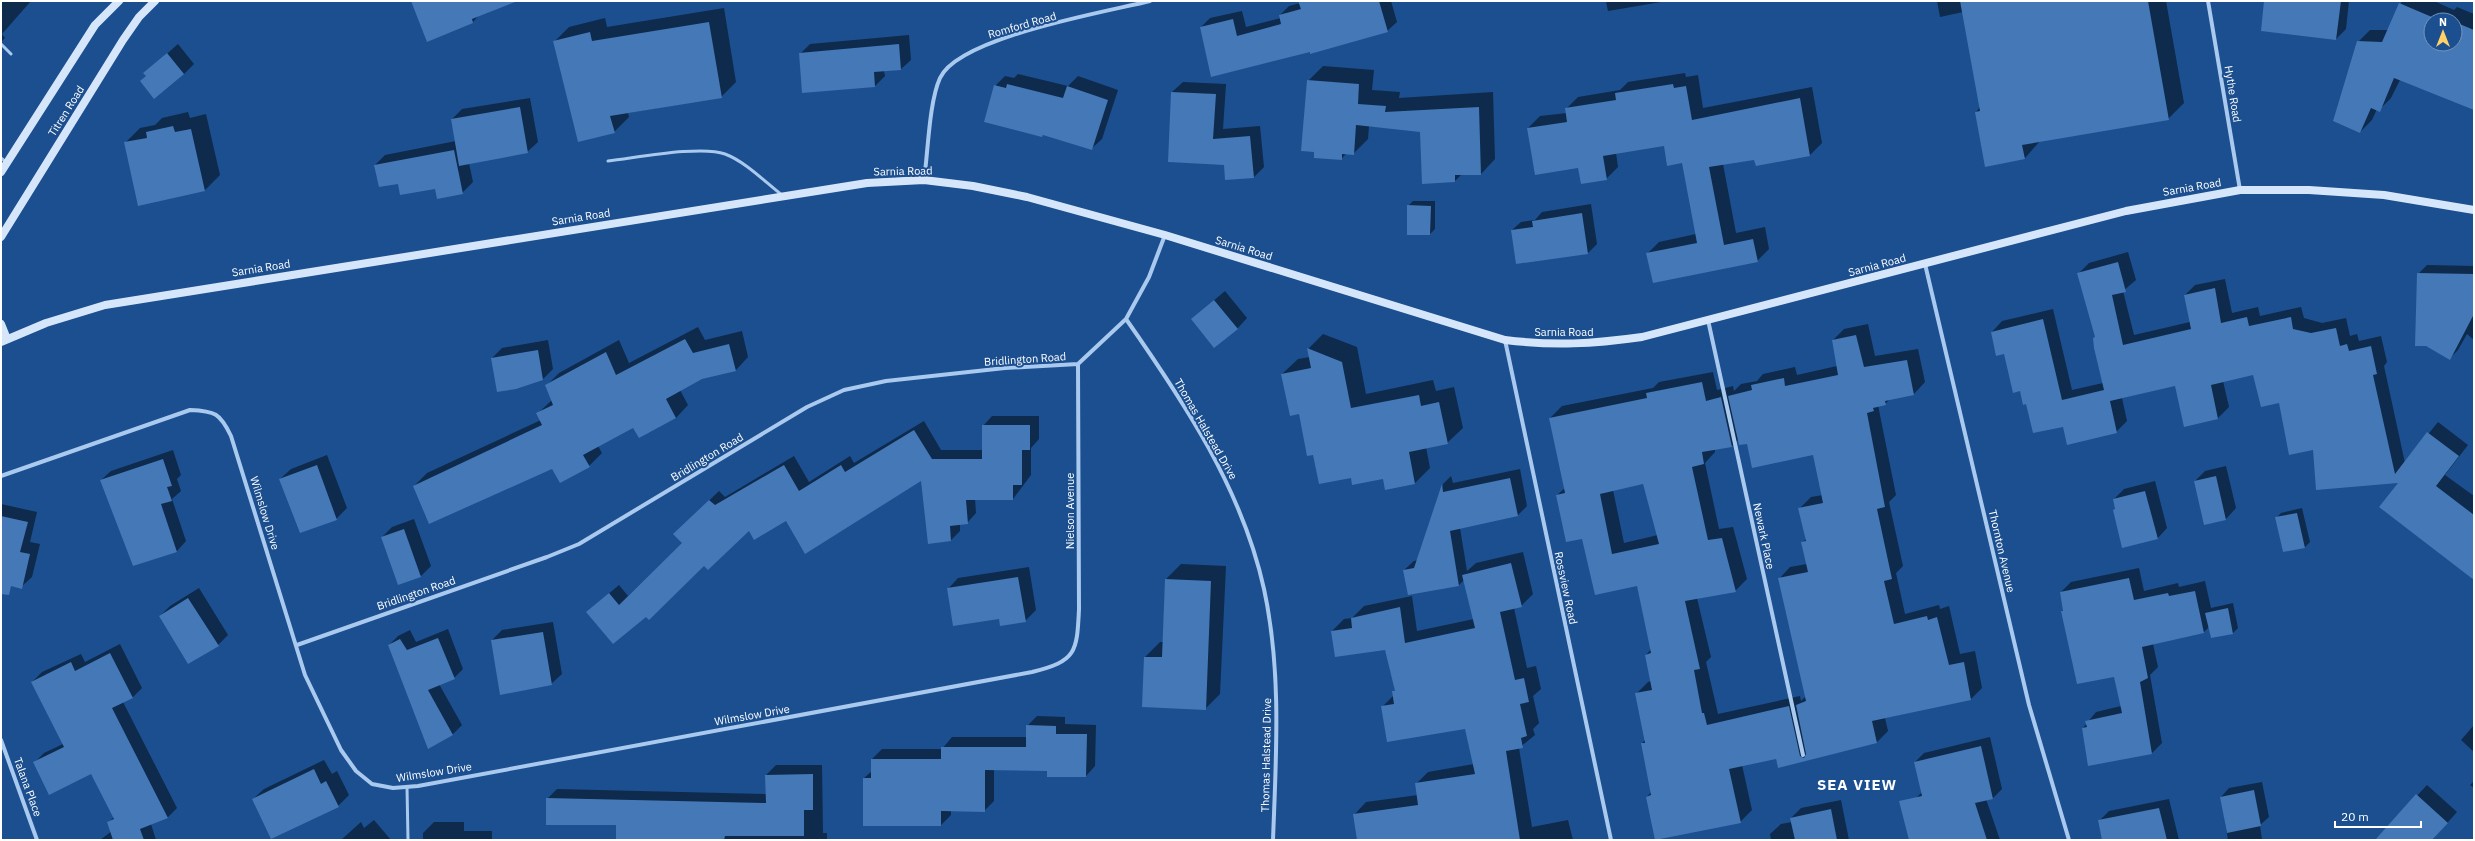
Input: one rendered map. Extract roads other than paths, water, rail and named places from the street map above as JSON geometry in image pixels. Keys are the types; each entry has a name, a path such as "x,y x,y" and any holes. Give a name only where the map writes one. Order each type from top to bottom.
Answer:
{"main road":[{"name":"Titren Road","path":"1,172 4,161 95,25 119,1"},
{"name":"Titren Road","path":"1,237 123,40 139,17 155,1"},
{"name":"Sarnia Road","path":"4,340 46,323 105,305 867,183 924,180 973,186 1027,197 1165,235 1505,340 1547,345 1594,344 1642,337 2126,211 2240,190 2309,190 2384,194 2474,210"},
{"path":"1,324 4,340"}],"street":[{"name":"Romford Road","path":"924,180 934,103 940,77 954,62 976,48 1003,37 1150,1"},
{"name":"Hythe Road","path":"2208,1 2240,190"},
{"path":"1126,319 1149,277 1165,235"},
{"name":"Thornton Avenue","path":"1925,264 2029,705 2069,840"},
{"name":"Bridlington Road","path":"297,645 547,558 579,544 807,407 844,390 886,381 998,368 1078,364 1126,319"},
{"name":"Thomas Halstead Drive","path":"1126,319 1164,373 1197,426 1226,480 1252,547 1264,590 1278,707 1273,840"},
{"name":"Newark Place","path":"1708,320 1803,755"},
{"name":"Rossview Road","path":"1505,340 1611,840"},
{"name":"Nielson Avenue","path":"1071,656 1078,636 1079,609 1078,364"},
{"name":"Wilmslow Drive","path":"1,476 190,410 208,411 222,418 231,436 297,645 305,675 341,750 356,772 372,784 393,788 408,787 1032,672 1055,666 1071,656"},
{"name":"Talana Place","path":"1,740 37,840"}],"lane":[{"path":"1,44 11,54"},
{"path":"608,161 706,151 724,154 737,160 782,196"},
{"path":"408,787 408,840"}],"district":[{"name":"SEA VIEW","path":"1857,785"}]}
